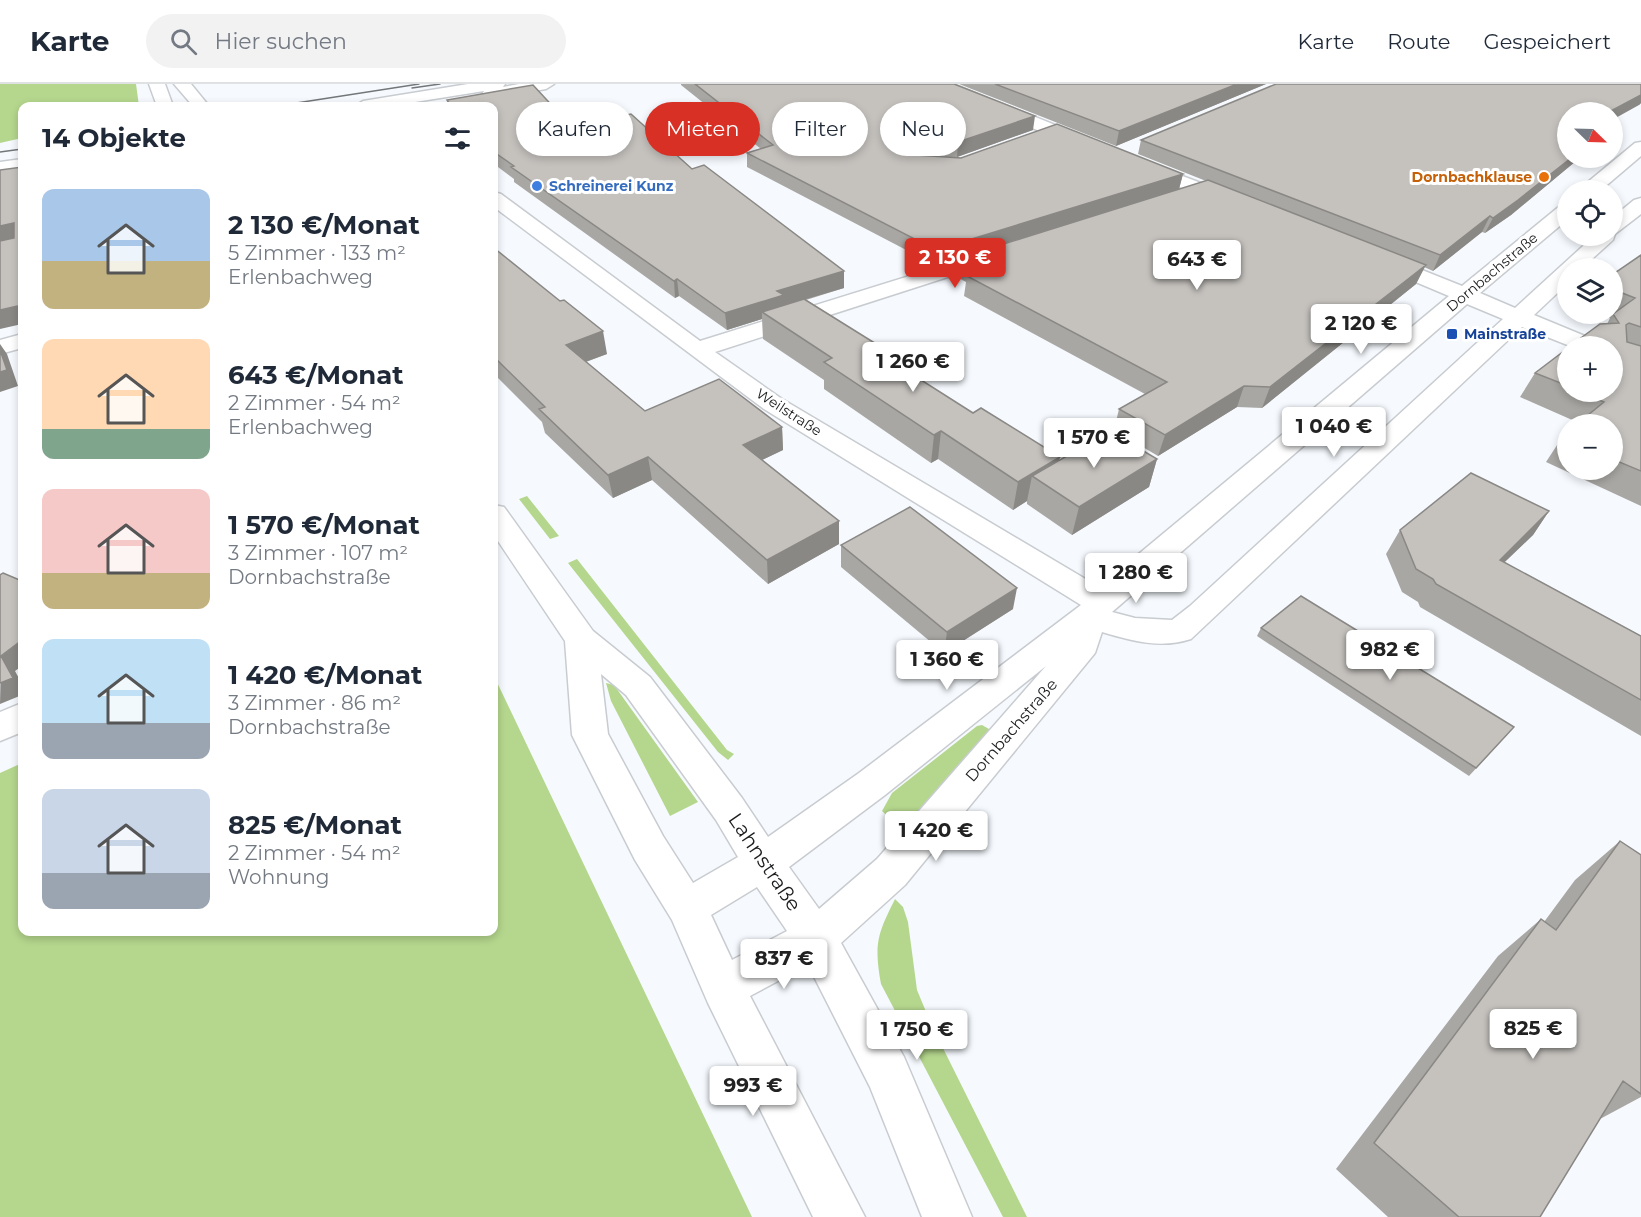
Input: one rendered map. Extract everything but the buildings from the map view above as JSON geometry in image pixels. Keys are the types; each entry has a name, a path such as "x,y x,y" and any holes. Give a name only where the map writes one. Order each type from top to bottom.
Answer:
{"street":[{"path":"157,84 164,102"},
{"path":"182,84 198,102"},
{"path":"387,102 497,84"},
{"path":"439,102 546,84"},
{"path":"939,84 1104,151"},
{"path":"957,91 978,84"},
{"path":"1032,138 1053,131"},
{"path":"1602,180 1641,147"},
{"path":"1125,159 1245,207"},
{"path":"0,168 18,165"},
{"path":"0,175 18,173"},
{"path":"1168,201 1202,190"},
{"name":"Weilstraße","path":"498,201 773,404 1095,610"},
{"path":"1623,220 1641,204"},
{"name":"Dornbachstraße","path":"687,908 763,863 872,784 1095,610 1557,218"},
{"path":"697,350 1024,246"},
{"path":"1582,258 1595,246"},
{"path":"1364,254 1466,294 1517,318 1563,336"},
{"path":"1095,610 1135,630 1180,631 1201,614 1557,281"},
{"path":"0,347 18,343"},
{"name":"Lahnstraße","path":"498,520 581,639 638,686 729,809 763,863 816,938 888,1073 946,1217"},
{"name":"Dornbachstraße","path":"723,988 816,938 891,872 943,808 1008,737 1083,644 1095,610"},
{"name":"Lahnstraße","path":"581,639 591,735 649,848 687,908 723,988 840,1217"},
{"path":"0,727 18,719"}],"green space":[{"path":"0,84 136,84 138,102 18,102 18,139 0,143"},
{"path":"527,496 559,536 550,539 519,499"},
{"path":"577,559 727,750 734,754 728,760 718,752 568,563"},
{"path":"606,683 614,685 698,802 670,816 611,701"},
{"path":"498,684 752,1217 0,1217 0,773 18,765 18,936 498,936"},
{"path":"982,725 989,729 990,733 902,830 882,811 892,793 977,726"},
{"path":"895,899 903,907 908,922 917,990 932,1026 1027,1217 1003,1217 881,984 878,959 879,940 884,922"}],"tram line":[{"path":"303,102 419,84"},
{"path":"412,88 440,84"},
{"path":"0,152 18,150"}],"place":[{"name":"Dornbachklause","path":"1544,177"},
{"name":"Schreinerei Kunz","path":"537,186"},
{"name":"Mainstraße","path":"1452,334"}]}
